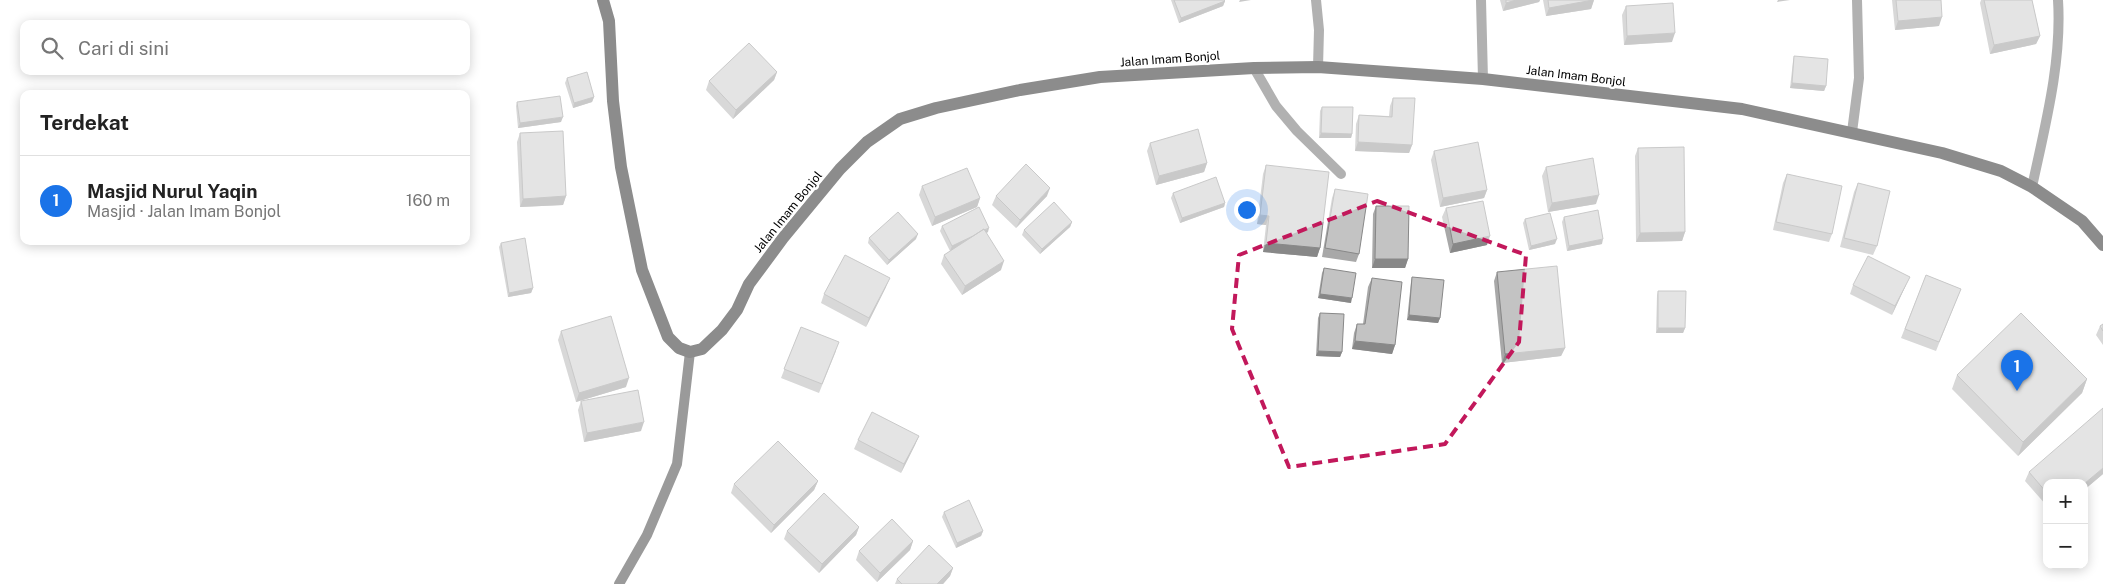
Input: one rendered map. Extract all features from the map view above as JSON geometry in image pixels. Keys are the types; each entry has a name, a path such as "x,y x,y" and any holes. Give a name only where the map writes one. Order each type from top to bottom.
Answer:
{"main road":[{"path":"603,0 609,21 613,101 621,167 642,270 668,337 679,348 690,352"},
{"name":"Jalan Imam Bonjol","path":"690,352 702,349 722,330 737,310 749,284 766,261 840,169 867,142 900,120 945,106 1020,90 1100,77 1254,68 1318,67 1484,79 1742,109 1852,132 1974,162 2001,172 2032,187 2082,221 2103,245"}],"street":[{"path":"1316,0 1319,30 1318,67"},
{"path":"1481,0 1484,79"},
{"path":"1852,132 1860,78 1857,0"},
{"path":"2032,187 2055,66 2060,24 2058,0"},
{"path":"1254,68 1276,106 1297,131 1341,174"},
{"path":"619,584 647,535 677,464 690,352"}],"highlighted area":[{"path":"1377,201 1526,255 1519,342 1445,444 1289,467 1232,329 1239,255"}],"building":[{"path":"1174,0 1224,0 1225,1 1181,18"},
{"path":"1548,0 1593,0 1549,8"},
{"path":"1896,0 1941,0 1942,17 1898,21"},
{"path":"1984,0 2032,0 2040,36 1994,45"},
{"path":"1673,3 1675,33 1627,36 1626,6"},
{"path":"749,43 777,72 736,110 709,81"},
{"path":"1794,56 1828,59 1826,86 1792,83"},
{"path":"587,72 594,97 574,103 567,78"},
{"path":"560,96 563,117 520,123 517,102"},
{"path":"1393,98 1415,98 1412,145 1358,142 1359,115 1392,117"},
{"path":"1322,107 1353,107 1352,134 1321,133"},
{"path":"1198,129 1207,163 1159,176 1150,143"},
{"path":"563,131 566,196 523,199 520,133"},
{"path":"1478,142 1487,190 1443,198 1434,151"},
{"path":"1684,147 1685,232 1640,233 1638,148"},
{"path":"1593,158 1599,195 1552,203 1546,167"},
{"path":"1026,164 1050,188 1020,220 996,196"},
{"path":"1266,165 1329,172 1320,248 1266,243 1269,216 1260,215"},
{"path":"967,168 980,198 935,217 922,186"},
{"path":"1787,174 1842,186 1832,234 1776,222"},
{"path":"1216,177 1225,203 1182,218 1173,193"},
{"path":"1858,183 1890,191 1877,246 1844,238"},
{"path":"1335,189 1368,194 1359,254 1325,248"},
{"path":"1483,201 1490,236 1453,244 1446,208"},
{"path":"1054,202 1072,222 1042,249 1024,230"},
{"path":"1376,206 1409,206 1408,259 1375,259"},
{"path":"979,207 989,228 952,246 942,226"},
{"path":"1598,210 1603,239 1569,246 1564,217"},
{"path":"898,212 918,234 889,260 869,238"},
{"path":"1550,213 1557,239 1531,246 1525,219"},
{"path":"984,229 1004,261 965,286 944,255"},
{"path":"525,238 533,288 509,293 501,243"},
{"path":"845,255 890,278 869,318 824,294"},
{"path":"1868,256 1910,277 1895,306 1853,285"},
{"path":"1557,266 1565,348 1505,354 1497,272"},
{"path":"1324,268 1356,273 1352,298 1320,294"},
{"path":"1926,275 1961,289 1939,342 1905,329"},
{"path":"1412,277 1444,280 1440,318 1409,315"},
{"path":"1372,278 1402,282 1395,345 1355,341 1357,324 1365,324"},
{"path":"1658,291 1686,291 1685,328 1658,328"},
{"path":"1320,313 1344,314 1342,352 1318,351"},
{"path":"2021,313 2087,379 2023,442 1957,375"},
{"path":"611,316 629,378 579,393 561,331"},
{"path":"801,327 839,342 822,384 784,369"},
{"path":"638,390 644,422 587,433 581,401"},
{"path":"2103,408 2103,468 2088,481 2088,479 2043,479 2043,488 2029,472"},
{"path":"872,412 919,436 904,464 858,440"},
{"path":"778,441 818,481 774,525 734,484"},
{"path":"824,493 859,527 822,564 787,531"},
{"path":"969,500 983,531 957,543 944,512"},
{"path":"892,519 913,541 880,573 859,551"},
{"path":"929,545 953,568 937,584 902,584 897,579"}],"place":[{"name":"Masjid Nurul Yaqin","path":"2017,391"}]}
